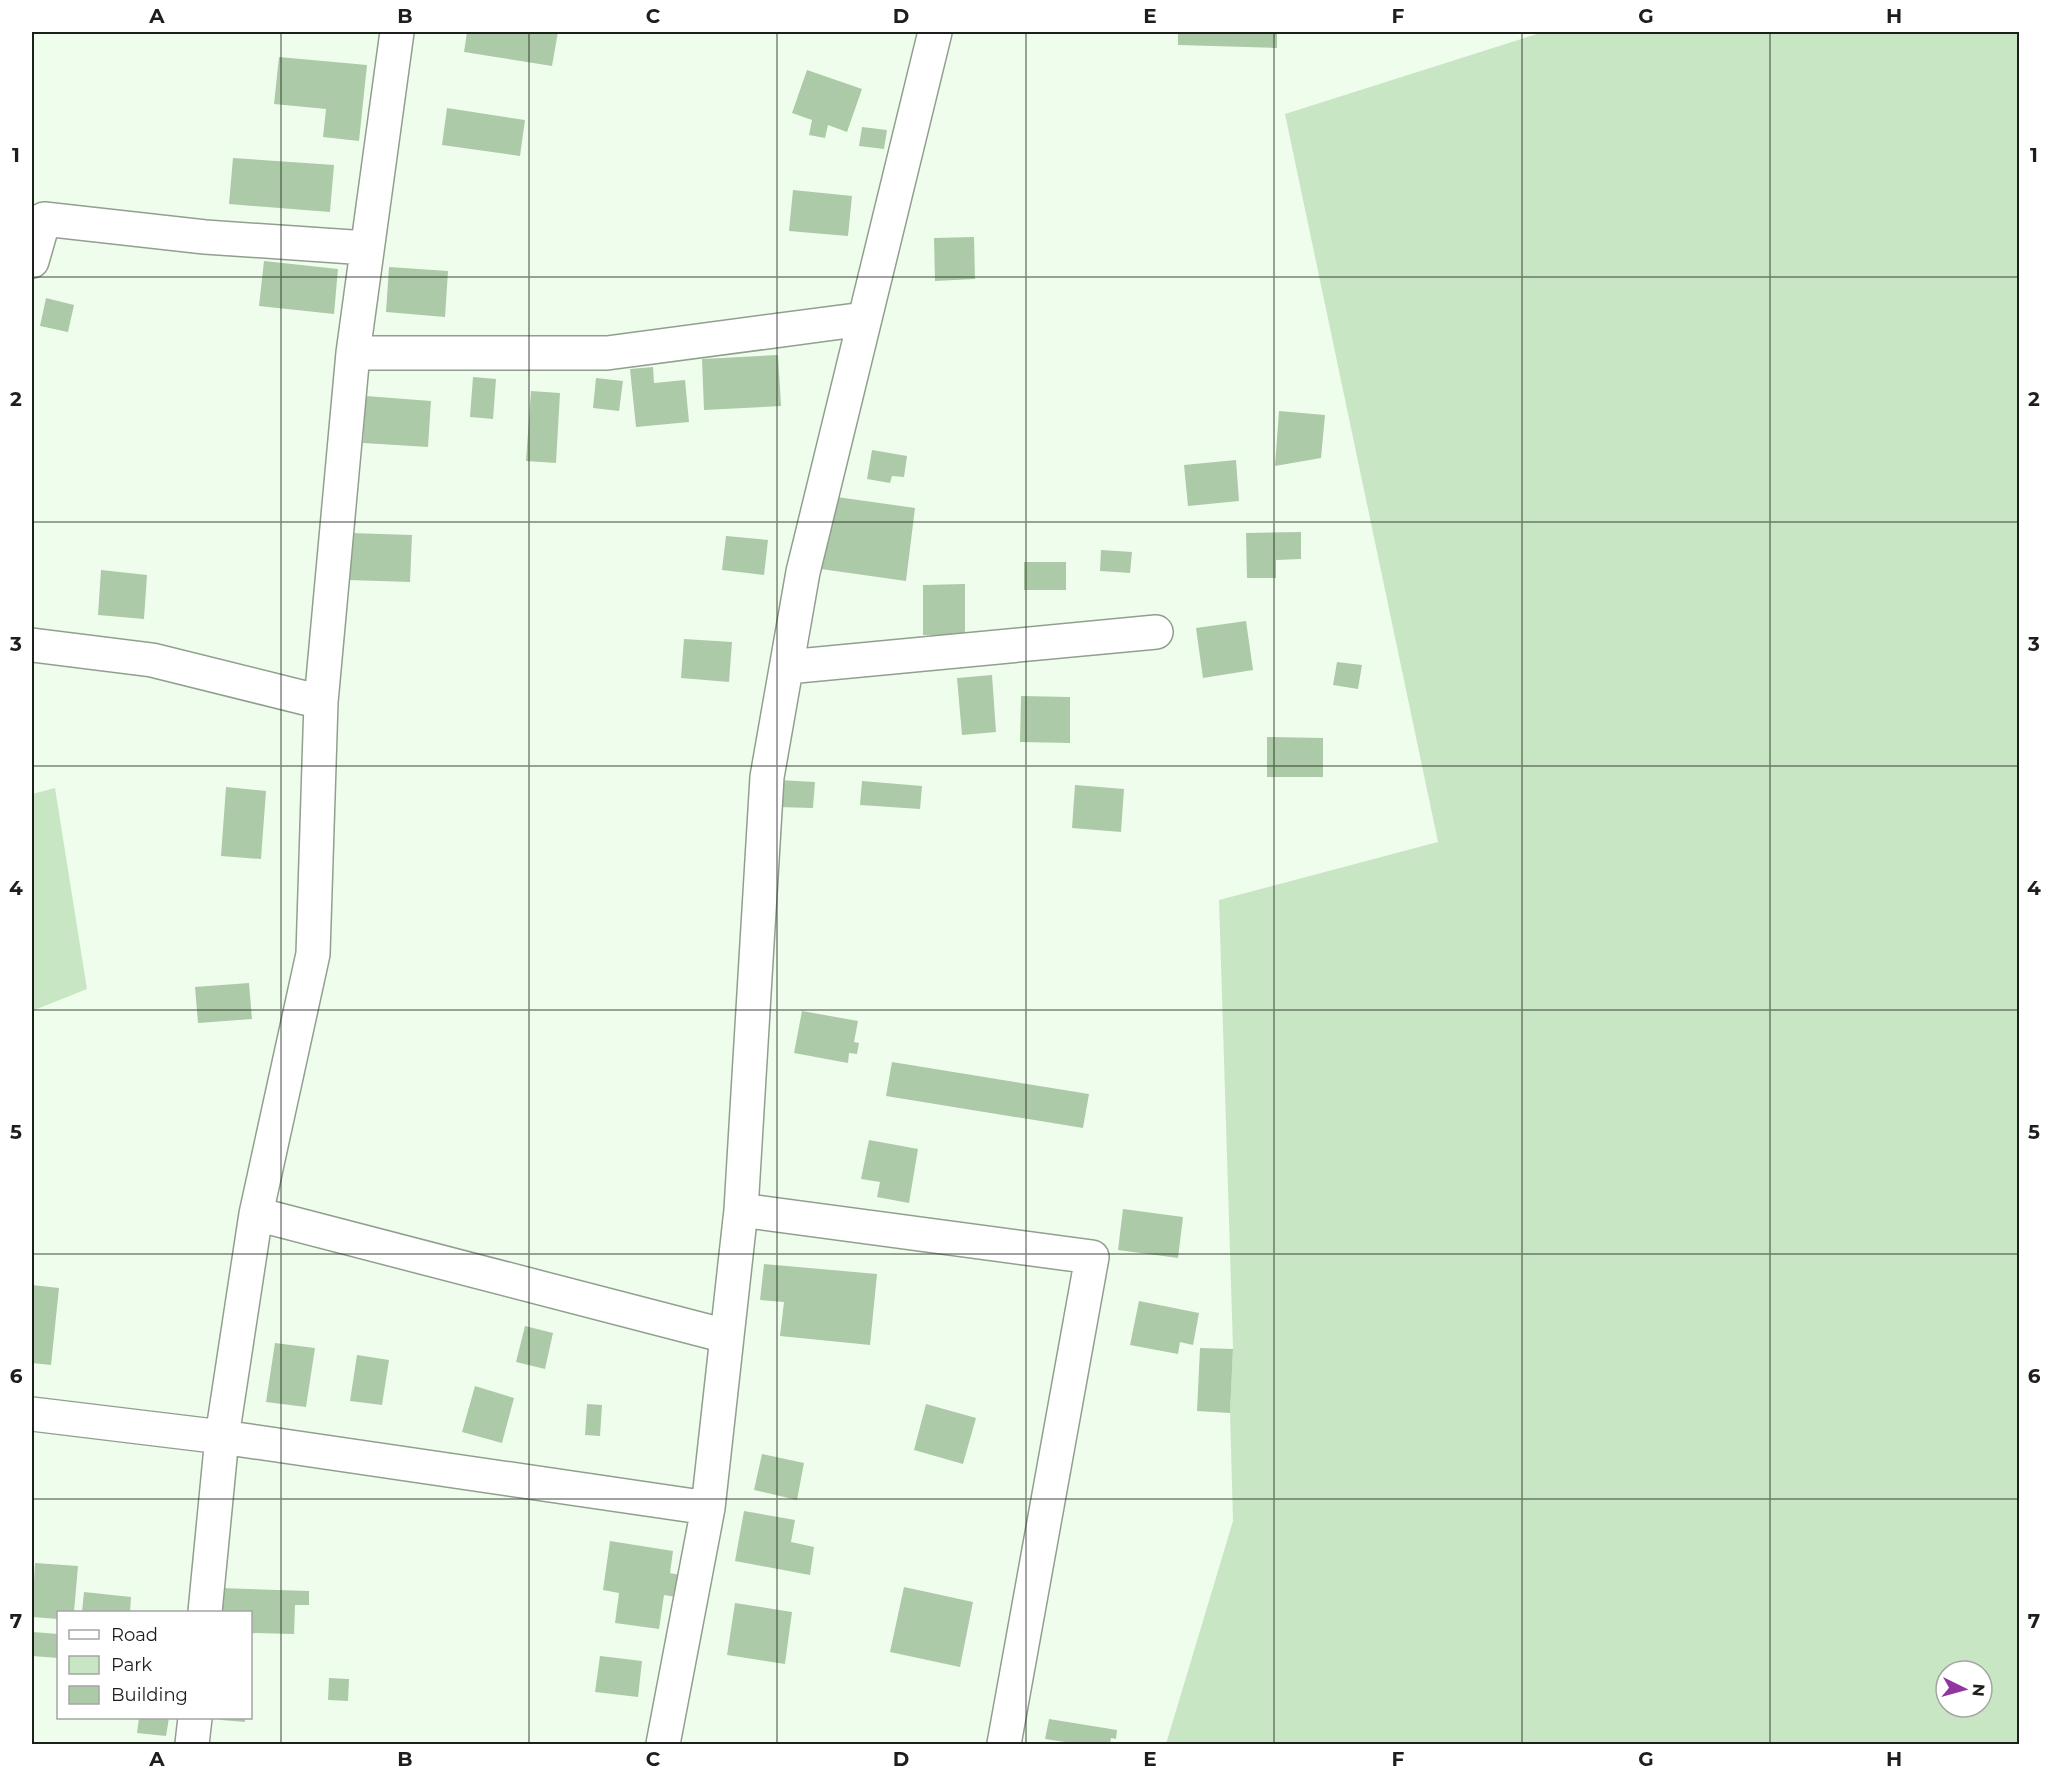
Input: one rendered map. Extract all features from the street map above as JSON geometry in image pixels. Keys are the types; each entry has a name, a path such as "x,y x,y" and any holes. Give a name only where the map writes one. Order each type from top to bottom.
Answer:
{"street":[{"path":"205,1611 222,1437 256,1214 313,954 321,702 353,353 397,32"},
{"path":"663,1744 708,1508 741,1210 767,777 803,572 934,32"},
{"path":"32,261 45,219 206,237 367,248"},
{"path":"353,353 607,353 864,319"},
{"path":"787,667 1156,632"},
{"path":"32,645 152,660 321,702"},
{"path":"741,1210 1092,1257 1004,1744"},
{"path":"256,1214 726,1336"},
{"path":"32,1414 222,1437 708,1508"},
{"path":"192,1744 195,1719"}],"green space":[{"path":"1543,32 2019,32 2019,1744 1166,1744 1233,1521 1230,1413 1233,1349 1219,900 1438,842 1285,114"},
{"path":"55,788 87,989 32,1011 32,794"}],"building":[{"path":"467,32 558,32 552,66 464,52"},
{"path":"1178,32 1277,32 1277,48 1178,45"},
{"path":"279,57 367,65 359,141 323,137 326,109 274,104"},
{"path":"807,70 862,89 847,132 828,125 825,138 809,135 812,120 792,113"},
{"path":"447,108 525,120 520,156 442,145"},
{"path":"862,127 887,130 884,149 859,146"},
{"path":"233,158 334,165 330,212 229,204"},
{"path":"793,190 852,196 848,236 789,231"},
{"path":"974,237 975,279 935,281 934,238"},
{"path":"264,261 338,269 334,314 259,306"},
{"path":"389,267 448,271 445,317 386,312"},
{"path":"46,298 74,305 68,332 40,326"},
{"path":"778,355 781,406 704,410 702,359"},
{"path":"653,367 654,383 685,380 689,422 636,427 630,369"},
{"path":"473,377 496,379 493,419 470,417"},
{"path":"596,378 623,381 619,411 593,408"},
{"path":"531,391 560,393 556,463 526,461"},
{"path":"366,396 431,401 428,447 363,443"},
{"path":"1279,411 1325,415 1321,458 1275,466"},
{"path":"872,450 907,456 904,477 892,476 890,483 867,479"},
{"path":"1236,460 1239,501 1188,506 1184,465"},
{"path":"830,496 915,508 906,581 821,569"},
{"path":"1301,532 1301,559 1276,560 1276,578 1247,578 1246,533"},
{"path":"350,533 412,535 410,582 348,580"},
{"path":"726,536 768,540 764,575 722,570"},
{"path":"1101,550 1132,552 1130,573 1100,571"},
{"path":"1024,562 1066,562 1066,590 1024,590"},
{"path":"101,570 147,575 144,619 98,615"},
{"path":"965,584 965,635 923,635 923,585"},
{"path":"1246,621 1253,670 1203,678 1196,628"},
{"path":"684,639 732,642 729,682 681,678"},
{"path":"1337,662 1362,665 1358,689 1333,685"},
{"path":"992,675 996,732 962,735 957,678"},
{"path":"1021,696 1070,697 1070,743 1020,742"},
{"path":"1267,737 1323,738 1323,777 1267,777"},
{"path":"778,780 815,782 813,808 777,807"},
{"path":"862,781 922,786 920,809 860,805"},
{"path":"1075,785 1124,789 1121,832 1072,828"},
{"path":"226,787 266,791 261,859 221,856"},
{"path":"249,983 252,1019 198,1023 195,987"},
{"path":"802,1011 858,1021 854,1042 859,1043 857,1054 849,1053 848,1063 794,1053"},
{"path":"892,1062 1089,1094 1083,1128 886,1096"},
{"path":"869,1140 918,1149 909,1203 877,1197 880,1182 861,1179"},
{"path":"1123,1209 1183,1217 1178,1258 1118,1250"},
{"path":"764,1264 877,1274 870,1345 780,1336 784,1302 760,1300"},
{"path":"32,1285 59,1288 51,1365 32,1363"},
{"path":"1139,1301 1199,1313 1193,1345 1180,1342 1178,1354 1130,1345"},
{"path":"525,1326 553,1333 545,1369 516,1362"},
{"path":"275,1343 315,1348 306,1407 266,1402"},
{"path":"1200,1348 1233,1349 1230,1413 1197,1411"},
{"path":"357,1355 389,1360 382,1405 350,1401"},
{"path":"475,1386 514,1398 502,1443 462,1432"},
{"path":"587,1404 602,1405 600,1436 585,1435"},
{"path":"926,1404 976,1418 963,1464 914,1450"},
{"path":"762,1454 804,1463 797,1500 754,1490"},
{"path":"744,1511 795,1520 791,1542 814,1547 810,1575 735,1561"},
{"path":"610,1541 673,1551 670,1573 680,1575 676,1597 664,1595 659,1629 615,1623 619,1593 603,1590"},
{"path":"35,1563 78,1566 74,1611 57,1611 57,1619 32,1617"},
{"path":"904,1587 973,1602 960,1667 890,1652"},
{"path":"221,1588 309,1591 309,1605 295,1605 294,1634 252,1633 252,1611 220,1611"},
{"path":"84,1592 131,1597 130,1611 82,1611"},
{"path":"735,1603 792,1612 785,1664 727,1655"},
{"path":"33,1632 57,1634 57,1658 32,1656"},
{"path":"600,1656 642,1661 638,1697 595,1692"},
{"path":"329,1678 349,1679 348,1701 328,1700"},
{"path":"139,1719 169,1719 166,1736 137,1733"},
{"path":"245,1719 245,1722 221,1720"},
{"path":"1049,1719 1117,1730 1116,1739 1111,1738 1110,1744 1078,1744 1045,1739"}]}
